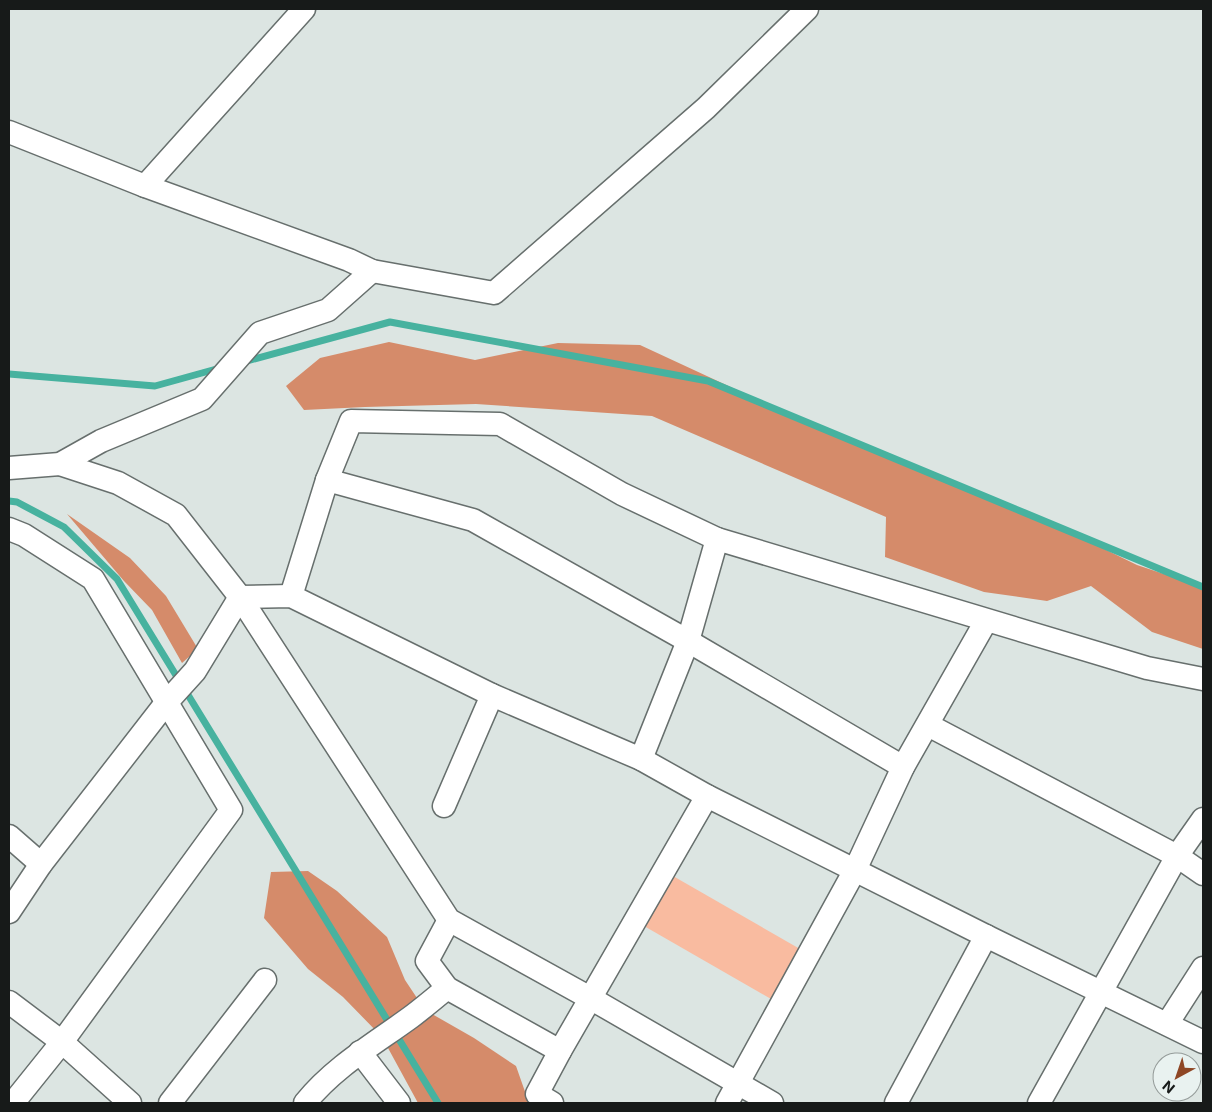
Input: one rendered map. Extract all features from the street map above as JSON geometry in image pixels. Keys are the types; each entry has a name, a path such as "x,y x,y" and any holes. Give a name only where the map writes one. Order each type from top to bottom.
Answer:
{"street":[{"path":"145,186 304,9"},
{"path":"9,132 145,186 349,260 372,271 494,293 706,108 807,9"},
{"path":"60,464 101,441 202,399 260,334 328,310 372,271"},
{"path":"291,596 327,480 351,421 500,424 622,494 717,539 1147,668 1203,680"},
{"path":"9,468 60,464 118,483 176,515 240,597 449,920 590,998 772,1103"},
{"path":"327,480 473,520 688,641 903,766"},
{"path":"9,529 24,535 93,580 170,698 231,810 62,1042 12,1103"},
{"path":"641,759 688,641 717,539"},
{"path":"240,597 291,596 492,694 641,759 707,796 1203,1042"},
{"path":"9,912 41,864 170,698 195,670 240,597"},
{"path":"727,1103 854,870 903,766 986,621"},
{"path":"444,806 492,694"},
{"path":"928,725 1178,856 1203,874"},
{"path":"552,1103 536,1094 707,796"},
{"path":"1039,1103 1178,856 1203,819"},
{"path":"9,836 41,864"},
{"path":"449,920 427,961 447,988 560,1051"},
{"path":"896,1103 986,936"},
{"path":"1167,1024 1203,968"},
{"path":"170,1103 265,980"},
{"path":"306,1103 316,1090 360,1052 447,988"},
{"path":"9,1002 62,1042 130,1103"},
{"path":"360,1052 399,1103"}],"shaded area":[{"path":"389,342 475,360 558,343 640,345 843,439 1049,522 1137,565 1203,587 1203,649 1152,632 1091,586 1047,601 984,592 885,557 886,517 652,416 476,404 304,410 286,386 320,358"},
{"path":"67,514 130,558 166,596 198,649 182,663 152,610 124,581"},
{"path":"308,871 337,891 387,937 405,980 425,1010 474,1038 516,1066 529,1103 418,1103 382,1037 343,997 308,969 264,918 271,872"},
{"path":"673,876 800,949 771,999 644,926"}],"waterway":[{"path":"243,362 390,322 708,381 1203,587"},
{"path":"9,374 155,386 220,368"},
{"path":"9,501 17,502 64,527 117,579 438,1103"}]}
